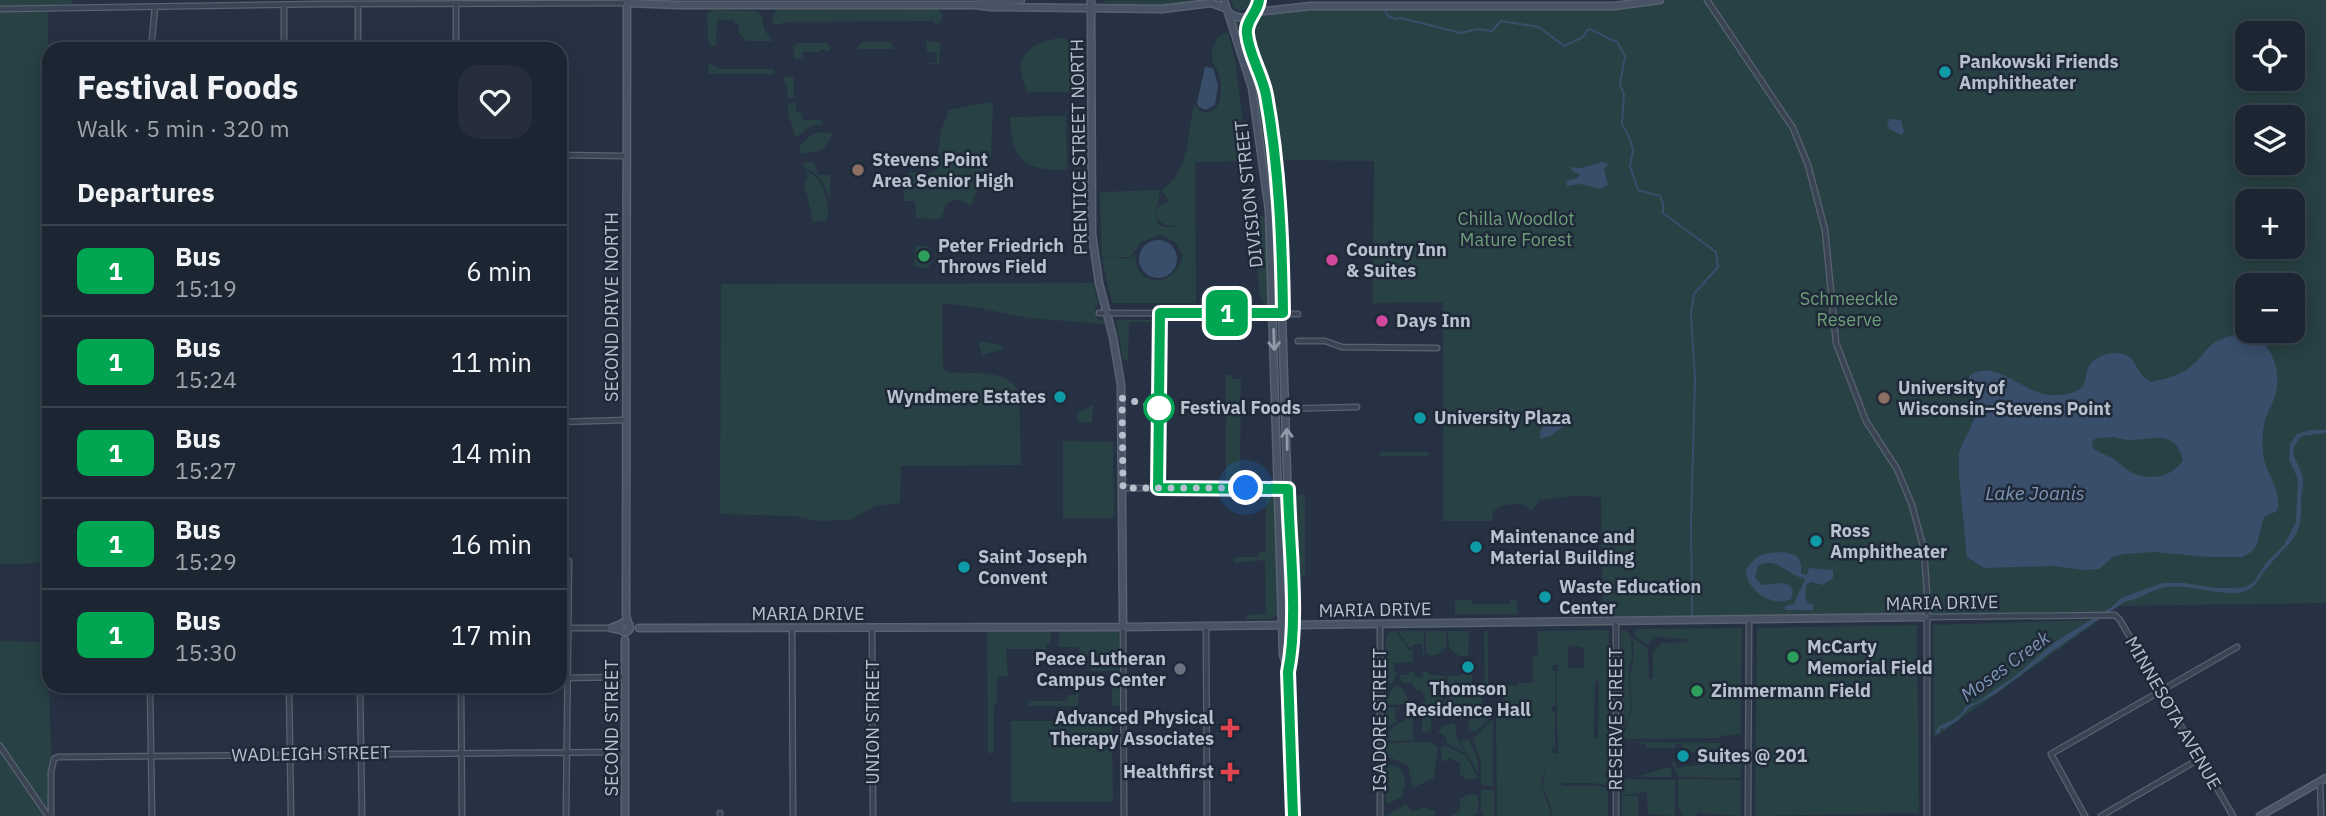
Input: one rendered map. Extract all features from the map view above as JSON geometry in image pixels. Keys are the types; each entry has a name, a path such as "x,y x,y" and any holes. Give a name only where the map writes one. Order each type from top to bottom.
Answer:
{"street":[{"path":"0,9 627,2 975,5 1021,0"},
{"name":"DIVISION STREET","path":"1259,0 1247,34 1263,81 1279,192 1292,625 1292,655 1288,672"},
{"path":"975,5 990,7 1091,3 1162,9 1211,3 1225,6 1238,18 1254,13 1310,6 1614,6 1660,0"},
{"path":"1707,0 1793,128 1808,165 1825,230 1836,343 1866,421 1897,469 1912,505 1924,550 1927,816"},
{"name":"SECOND DRIVE NORTH","path":"625,627 627,2"},
{"path":"456,3 456,42"},
{"name":"PRENTICE STREET NORTH","path":"1091,3 1092,234 1103,313 1116,349 1121,385 1123,627"},
{"path":"284,5 284,42"},
{"path":"358,5 358,42"},
{"name":"DIVISION STREET","path":"1225,6 1252,88 1269,211 1283,654 1288,672 1293,816"},
{"path":"152,42 155,7"},
{"path":"567,155 625,156"},
{"path":"1103,313 1298,314"},
{"path":"1298,341 1325,341 1342,347 1437,348"},
{"path":"1276,409 1357,407"},
{"path":"567,422 626,420"},
{"path":"1123,488 1288,489"},
{"path":"566,816 569,561"},
{"name":"MARIA DRIVE","path":"611,628 1123,627 2110,614"},
{"name":"MINNESOTA AVENUE","path":"2110,614 2120,620 2159,692 2233,816"},
{"path":"1748,816 1749,620"},
{"name":"RESERVE STREET","path":"1616,622 1616,816"},
{"name":"ISADORE STREET","path":"1380,624 1380,816"},
{"path":"1206,625 1207,816"},
{"name":"SECOND STREET","path":"625,627 625,816"},
{"path":"1123,627 1124,816"},
{"path":"568,628 611,628"},
{"path":"792,628 793,816"},
{"name":"UNION STREET","path":"873,628 873,816"},
{"path":"2085,816 2051,754 2236,647"},
{"path":"568,677 626,677"},
{"path":"150,693 152,816"},
{"path":"289,693 291,816"},
{"path":"360,693 362,816"},
{"path":"461,693 462,816"},
{"path":"0,747 50,816"},
{"name":"WADLEIGH STREET","path":"50,816 51,768 54,759 58,757 626,752"},
{"path":"2101,816 2199,759"},
{"path":"2260,816 2323,779"},
{"path":"2321,816 2323,779"}],"green space":[{"path":"0,0 72,0 72,4 48,5 48,42 42,42 42,563 0,564"},
{"path":"1200,0 1169,6 1102,3 1104,1"},
{"path":"1230,0 1253,0 1250,8 1240,11 1234,8"},
{"name":"Schmeeckle Reserve","path":"1656,0 2326,0 2326,603 2116,606 2112,607 2110,614 1603,623 1601,497 1575,496 1540,500 1532,511 1521,503 1500,506 1493,512 1492,521 1443,521 1443,302 1373,303 1374,161 1279,160 1267,93 1251,35 1254,20 1260,15 1291,11 1421,6 1614,6"},
{"path":"938,9 943,16 941,22 936,25 934,21 785,22 778,25 773,23 772,17 776,10"},
{"path":"712,10 757,11 761,14 765,31 773,41 746,41 739,33 738,23 734,23 734,20 717,20 716,45 711,46 708,40 707,14"},
{"path":"1232,19 1246,20 1244,35 1260,83 1273,166 1272,207 1252,72"},
{"path":"1228,32 1235,60 1248,161 1195,162 1196,303 1112,303 1102,259 1109,257 1102,257 1100,192 1160,190 1156,211 1160,205 1169,201 1161,190 1170,183 1182,164 1194,104 1198,109 1208,112 1217,106 1219,101 1220,83 1212,53 1218,37","holes":["1156,218 1165,225 1176,225 1160,226","1160,235 1175,242 1183,255 1173,273 1157,280 1143,276 1137,267 1135,254 1129,259 1109,257 1130,257 1141,242"]},
{"path":"1061,38 1071,41 1072,92 1028,92 1021,70 1025,54 1039,43"},
{"path":"926,41 941,43 939,64 926,64 937,62 937,54 927,52"},
{"path":"864,42 891,42 893,49 857,49"},
{"path":"798,43 827,43 830,48 829,51 821,49 820,52 803,52 803,59 795,59 793,46"},
{"path":"708,62 720,69 773,69 774,74 709,74"},
{"path":"783,78 794,78 794,98 788,98"},
{"path":"988,102 993,105 991,157 972,204 954,200 945,205 940,219 916,218 915,201 904,201 905,177 910,172 929,173 936,170 941,131 949,110"},
{"path":"796,103 796,112 802,113 803,120 820,120 824,125 811,126 795,138 787,106"},
{"path":"1066,116 1067,170 1041,168 1023,160 1013,144 1010,117"},
{"path":"821,132 833,134 825,147 817,152 800,152 800,146 811,135"},
{"path":"814,161 818,175 830,175 830,201 822,181 804,167 803,164"},
{"path":"805,170 817,178 824,190 828,211 825,221 813,222 804,182 808,180"},
{"path":"1255,216 1263,216 1265,220 1269,304 1265,306 1259,293"},
{"path":"1272,217 1276,219 1278,301"},
{"name":"Peter Friedrich Throws Field","path":"915,246 927,246 929,249 932,257 928,268 915,267"},
{"path":"1093,283 1098,301 1094,309 1098,319 1103,320 1104,324 1028,318 942,303 943,368 948,372 996,375 1012,383 1019,391 1021,465 901,466 900,503 875,506 850,520 818,521 794,516 720,514 721,284"},
{"path":"1116,320 1157,322 1156,326 1155,322 1129,322 1128,361 1123,359"},
{"path":"981,341 1003,346 1003,349 982,355 979,345"},
{"path":"1226,375 1232,375 1232,379 1241,379 1240,480 1226,480"},
{"path":"1093,405 1092,422 1078,423 1077,413"},
{"path":"1063,441 1113,442 1114,518 1063,518"},
{"path":"1380,452 1429,453 1428,456 1379,456"},
{"path":"1263,493 1274,493 1276,497 1278,615 1271,619 1247,619 1246,615 1266,614 1265,560 1235,563 1235,557 1259,557 1259,552 1266,552 1266,496 1263,496"},
{"path":"1305,494 1305,576 1301,577 1295,573 1293,501 1295,495"},
{"path":"1455,600 1471,600 1472,604 1509,604 1510,600 1517,600 1518,614 1455,614"},
{"path":"1572,609 1602,609 1602,615 1570,616"},
{"path":"2092,620 2094,624 1934,738 1933,625"},
{"path":"1917,625 1919,813 1755,816 1757,628"},
{"name":"Zimmermann Field","path":"1742,628 1741,734 1720,738 1622,739 1632,711 1630,676 1634,656 1633,638 1648,648 1649,679 1653,678 1653,652 1661,643 1688,642 1688,639 1655,637 1647,645 1634,635 1636,629"},
{"path":"1609,630 1608,772 1604,774 1608,786 1594,783 1561,783 1562,786 1601,786 1608,789 1608,816 1553,816 1542,787 1546,770 1542,776 1541,787 1551,816 1497,816 1496,711 1502,707 1504,699 1496,690 1507,691 1507,685 1533,683 1533,655 1538,655 1538,631","holes":["1573,645 1584,648 1584,668 1568,668 1568,647","1553,665 1558,665 1558,754 1552,753 1552,748 1555,748 1555,712 1552,711 1552,706 1555,706 1555,671 1552,670","1595,681 1599,681 1598,738 1594,737"]},
{"path":"1621,630 1631,636 1632,658 1629,668 1631,711 1621,736"},
{"path":"987,631 1051,631 1050,644 1046,644 1046,649 1006,649 1008,676 997,677 994,753 988,753"},
{"path":"1059,631 1117,631 1119,656 1080,656 1078,647 1058,647"},
{"path":"1391,631 1396,631 1409,650 1413,650 1413,662 1394,663 1394,671 1397,672 1393,683 1388,683 1386,637"},
{"path":"1398,631 1424,631 1424,663 1422,644 1409,647"},
{"path":"1426,631 1446,631 1446,647 1439,654 1430,656 1426,653"},
{"path":"1448,631 1469,631 1468,656 1459,656 1449,648"},
{"path":"1484,631 1488,631 1488,686 1485,686"},
{"path":"0,641 42,642 42,693 49,693 49,816 0,816"},
{"path":"1080,658 1119,659 1119,671 1092,671"},
{"path":"1409,672 1413,672 1416,677 1422,677 1423,672 1446,676 1445,696 1431,716 1431,728 1427,732 1422,732 1422,716 1428,713 1428,708 1422,708 1425,693 1416,690 1412,683 1403,683 1399,675 1409,675"},
{"path":"1462,672 1465,672 1465,675 1472,672 1472,691 1482,691 1482,706 1472,706 1472,709 1448,709 1448,706 1442,706 1447,696 1448,676 1462,675"},
{"path":"1076,675 1079,675 1078,706 1028,706 1028,701 1067,701 1068,695 1076,695"},
{"path":"1112,675 1119,675 1120,706 1112,706"},
{"path":"1395,685 1405,692 1408,704 1386,705"},
{"path":"1386,707 1406,709 1395,709 1395,718 1398,720 1386,729"},
{"path":"1489,709 1492,716 1477,731 1469,731 1469,719 1488,718"},
{"path":"1405,718 1413,718 1415,740 1386,741 1386,733"},
{"path":"1493,719 1493,787 1481,784 1481,762 1473,739"},
{"path":"1011,721 1112,721 1113,802 1011,802"},
{"path":"1450,724 1455,724 1456,735 1465,753 1447,743 1446,737 1438,732"},
{"path":"1469,740 1478,759 1478,774 1460,741"},
{"path":"1429,742 1437,747 1434,778 1412,788 1408,765 1386,756 1386,743"},
{"path":"1632,742 1720,743 1721,748 1682,754 1682,744 1675,744 1675,748 1646,748 1646,744"},
{"path":"1445,745 1466,756 1478,778 1467,780 1460,775 1460,763 1450,758 1442,762 1441,747"},
{"path":"1737,756 1741,756 1741,778 1679,777 1672,763 1675,761 1676,768 1733,762 1738,761"},
{"path":"1390,765 1401,769 1405,788 1402,790 1403,796 1388,804 1386,768"},
{"path":"1671,768 1672,777 1636,777"},
{"path":"1623,779 1675,780 1675,816 1648,814 1647,792 1622,795"},
{"path":"1678,780 1741,780 1741,816 1697,813 1697,816 1684,816 1678,808"},
{"path":"1481,789 1494,791 1494,816 1484,816 1481,810"},
{"path":"1468,794 1478,795 1478,814 1451,816 1460,810 1460,799"},
{"path":"1622,796 1638,796 1638,816 1622,816"},
{"path":"1406,804 1413,812 1423,807 1437,812 1432,816 1386,816"}],"water":[{"path":"1205,67 1213,68 1218,85 1215,105 1206,110 1199,107 1197,102"},
{"path":"1890,119 1901,120 1904,131 1902,135 1889,129 1887,123"},
{"path":"1602,162 1608,164 1604,169 1608,185 1601,189 1581,184 1567,186 1566,181 1577,178 1580,174 1573,172 1570,167 1581,168"},
{"path":"1158,240 1172,245 1177,259 1172,273 1158,278 1144,273 1139,259 1144,245"},
{"name":"Lake Joanis","path":"2235,335 2235,343 2262,343 2270,352 2276,369 2277,387 2265,422 2263,443 2264,459 2277,491 2278,504 2277,511 2264,517 2257,544 2252,552 2242,557 2154,552 2124,554 2113,557 2099,569 2084,570 2054,566 1984,568 1967,557 1959,452 1978,411 1971,393 1969,376 1979,371 1988,371 2040,393 2066,394 2083,386 2088,368 2104,355 2115,353 2130,357 2142,375 2151,382 2185,371 2218,341","holes":["2115,437 2128,440 2169,440 2179,450 2183,460 2166,474 2143,476 2129,471 2092,447 2096,438"]},
{"path":"1552,419 1567,424 1550,436 1540,439 1543,427"},
{"path":"2310,430 2326,430 2326,433 2302,436 2294,448 2303,482 2300,524 2293,539 2251,588 2226,593 2166,587 2126,601 1995,694 1969,708 1957,721 1944,729 1941,728 1940,732 1934,735 1939,726 1962,713 1966,706 1977,702 2015,676 2055,642 2113,606 2121,598 2163,583 2234,588 2246,587 2254,582 2265,564 2284,545 2296,522 2298,479 2289,460 2290,444 2297,434"},
{"path":"1784,552 1797,556 1801,564 1801,574 1807,575 1809,568 1833,570 1833,578 1823,585 1812,582 1807,584 1805,595 1807,603 1813,605 1813,610 1785,610 1785,606 1794,604 1805,579 1776,564 1764,563 1758,566 1755,578 1762,585 1790,585 1793,591 1791,599 1768,599 1750,584 1746,570 1754,560 1767,554"}],"waterway":[{"path":"1385,10 1388,16 1395,19 1401,18 1461,33 1477,29 1492,31 1501,21 1539,27 1564,46 1583,37 1588,29 1617,42 1625,56 1620,84 1624,94 1622,124 1633,149 1630,166 1638,190 1660,196 1663,213 1716,252 1718,267 1694,294 1691,313 1695,379 1691,523 1692,615"}],"bus line":[{"name":"1","path":"1259,0 1247,34 1263,81 1274,146 1279,192 1283,313 1160,313 1158,488 1288,489 1292,625 1292,655 1288,672 1293,816"}],"place":[{"name":"Pankowski Friends Amphitheater","path":"1945,72"},
{"name":"Stevens Point Area Senior High","path":"858,170"},
{"name":"Peter Friedrich Throws Field","path":"924,256"},
{"name":"Country Inn & Suites","path":"1332,260"},
{"name":"Days Inn","path":"1382,321"},
{"name":"Wyndmere Estates","path":"1060,397"},
{"name":"University of Wisconsin–Stevens Point","path":"1884,398"},
{"name":"Festival Foods","path":"1159,408"},
{"name":"University Plaza","path":"1420,418"},
{"name":"Ross Amphitheater","path":"1816,541"},
{"name":"Maintenance and Material Building","path":"1476,547"},
{"name":"Saint Joseph Convent","path":"964,567"},
{"name":"Waste Education Center","path":"1545,597"},
{"name":"McCarty Memorial Field","path":"1793,657"},
{"name":"Thomson Residence Hall","path":"1468,667"},
{"name":"Peace Lutheran Campus Center","path":"1180,669"},
{"name":"Zimmermann Field","path":"1697,691"},
{"name":"Advanced Physical Therapy Associates","path":"1230,728"},
{"name":"Suites @ 201","path":"1683,756"},
{"name":"Healthfirst","path":"1230,772"}],"route":[{"path":"1159,408 1122,398 1123,488 1246,488"}],"park label":[{"name":"Chilla Woodlot Mature Forest","path":"1516,229"}],"water label":[{"name":"Moses Creek","path":"2005,666"}]}
